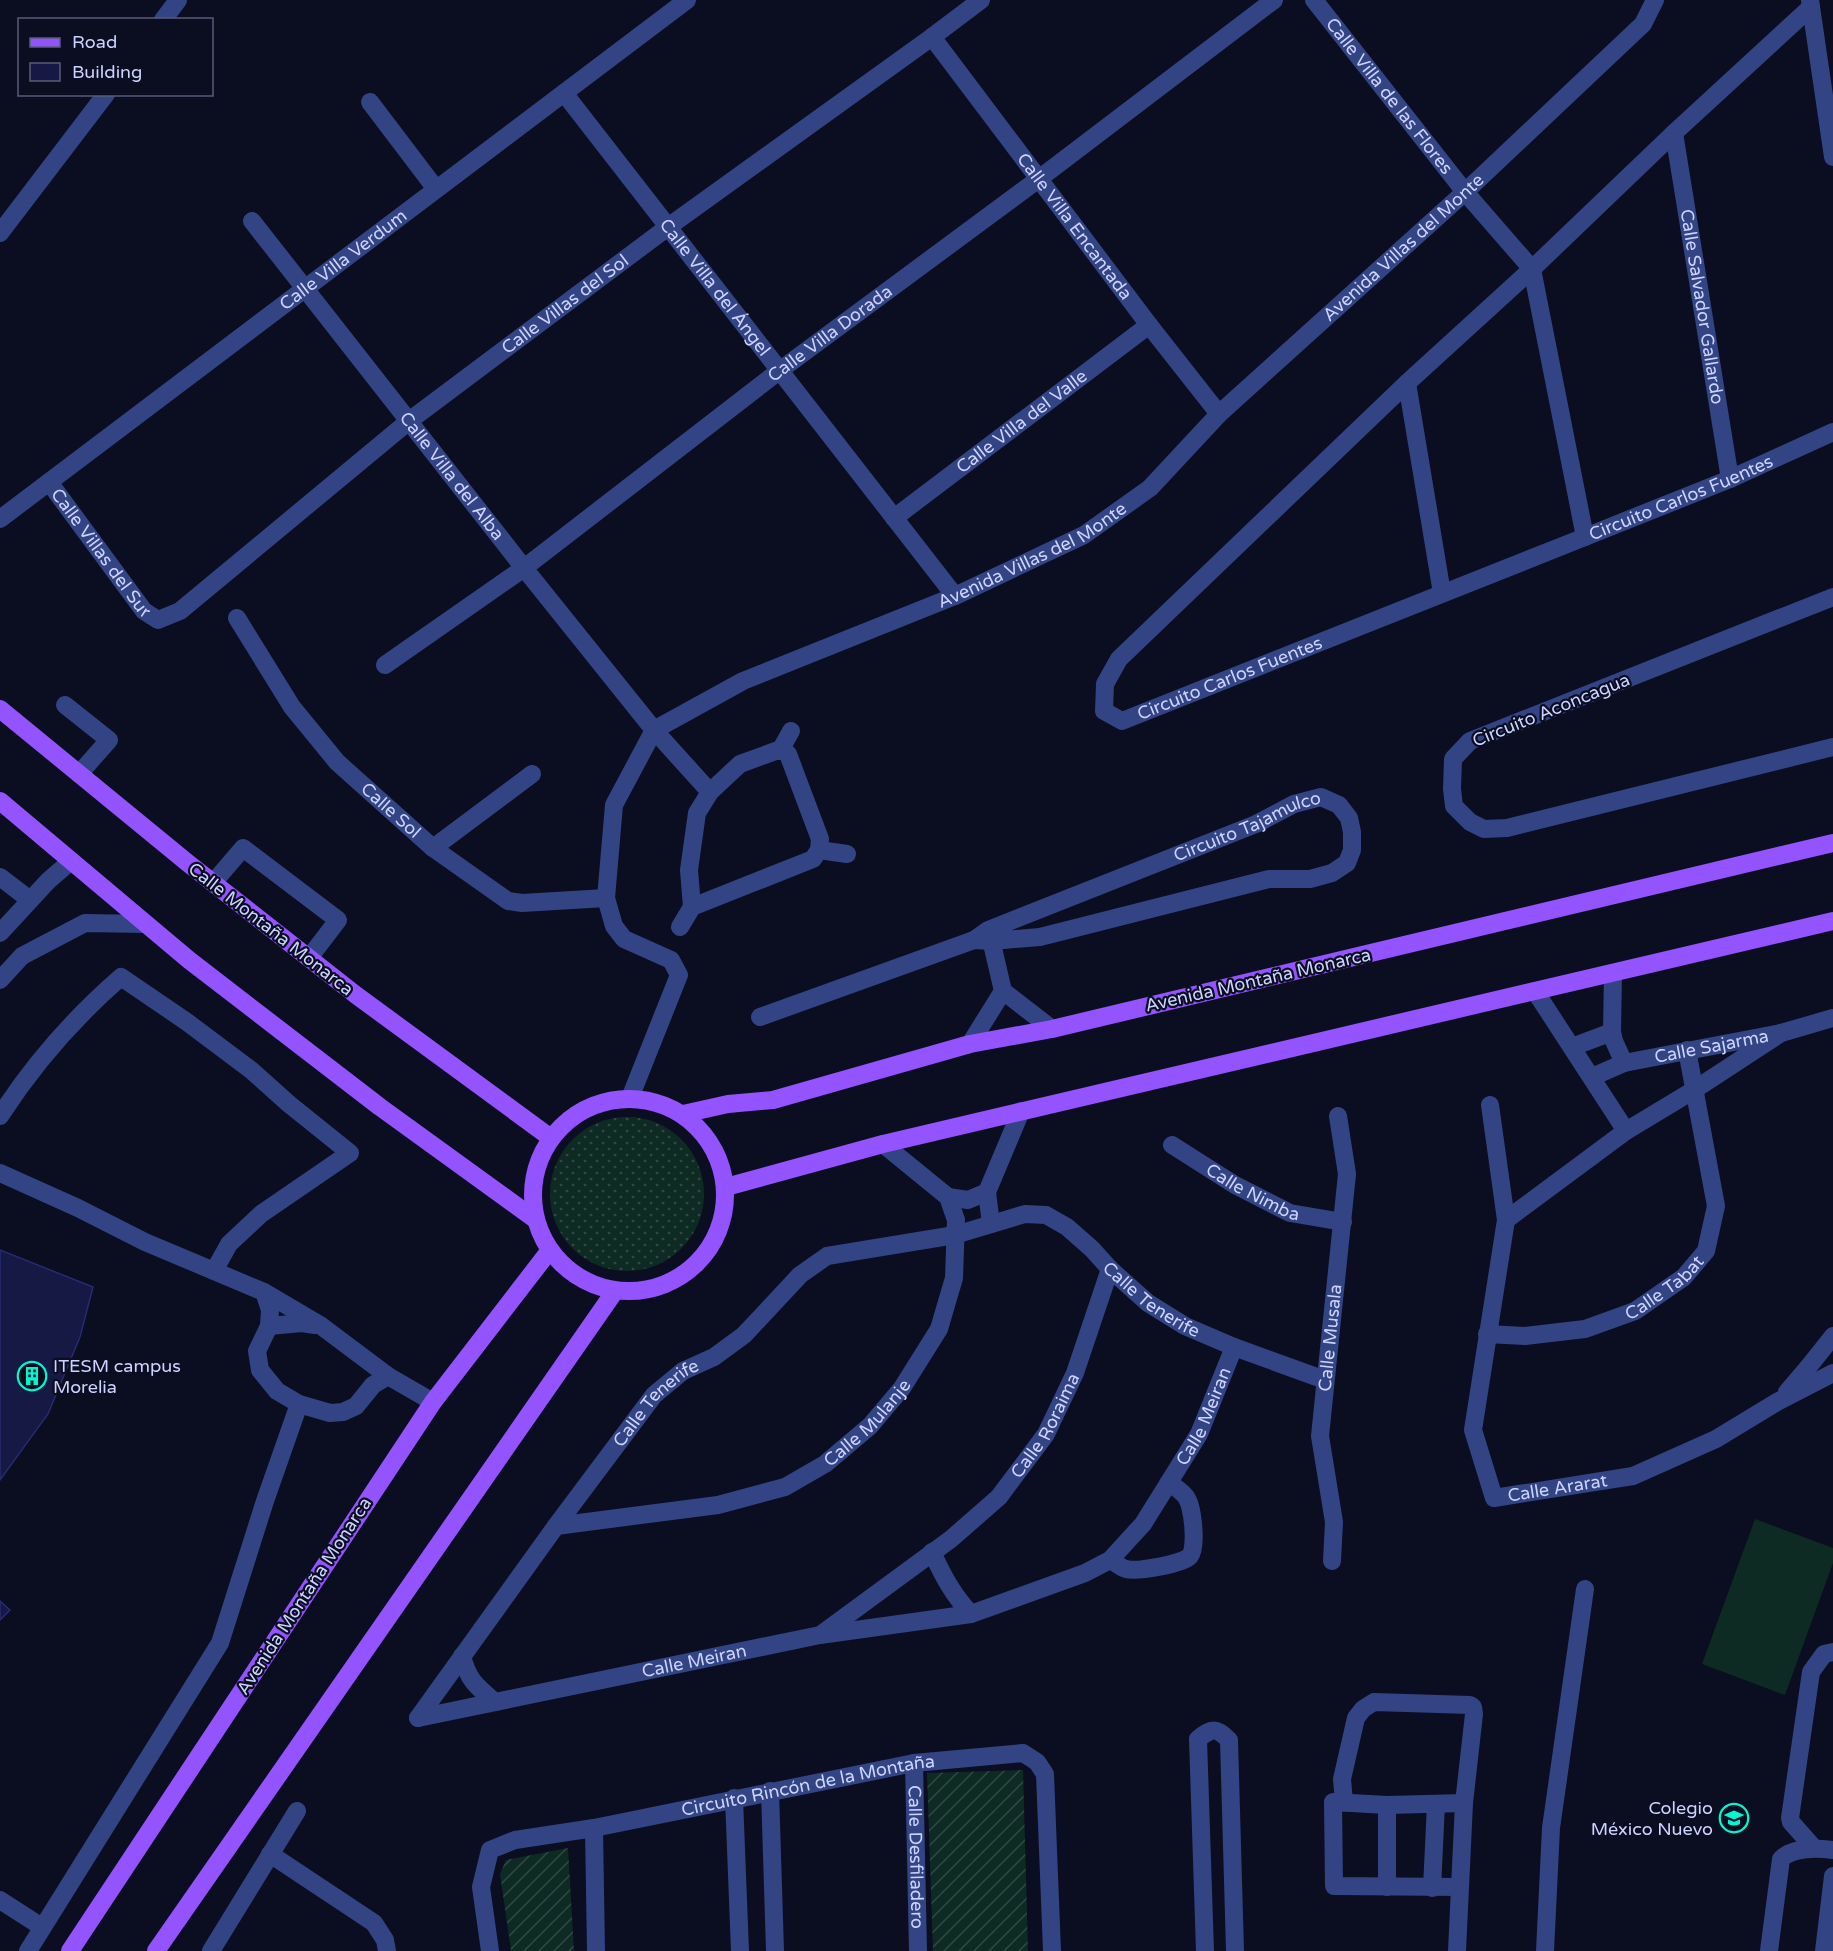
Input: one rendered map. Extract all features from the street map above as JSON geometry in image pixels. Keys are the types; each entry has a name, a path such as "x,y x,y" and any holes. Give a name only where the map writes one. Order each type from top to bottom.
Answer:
{"main road":[{"name":"Calle Montaña Monarca","path":"0,709 213,883 374,1009 551,1138"},
{"path":"0,801 189,960 370,1100 536,1220"},
{"name":"Avenida Montaña Monarca","path":"683,1114 728,1104 773,1100 970,1044 1052,1029 1833,843"},
{"path":"726,1187 883,1144 1833,921"},
{"path":"630,1098 658,1102 683,1114 705,1134 719,1159 726,1187 723,1216 713,1243 695,1266 671,1282 644,1291 615,1291 590,1283 568,1269 550,1250 536,1220 533,1191 538,1163 551,1138 572,1116 600,1102 630,1098"},
{"name":"Avenida Montaña Monarca","path":"70,1951 433,1402 550,1250"},
{"path":"161,1948 615,1291"}],"street":[{"path":"164,18 178,0"},
{"name":"Calle Villa Verdum","path":"0,519 687,0"},
{"name":"Calle Villas del Sol","path":"158,620 180,611 409,421 668,227 981,0"},
{"name":"Calle Villa Dorada","path":"385,665 524,568 779,371 1040,178 1274,0"},
{"name":"Calle Villa de las Flores","path":"1314,0 1465,192"},
{"name":"Avenida Villas del Monte","path":"654,730 743,681 955,596 1084,535 1150,488 1219,414 1465,192 1643,24 1655,0"},
{"name":"Circuito Carlos Fuentes","path":"1810,3 1532,269 1407,383 1119,659 1105,684 1104,711 1122,721 1730,479 1833,432"},
{"name":"Circuito Carlos Fuentes","path":"1810,3 1833,157"},
{"name":"Calle Villa Encantada","path":"932,37 1219,414"},
{"name":"Calle Villa del Ángel","path":"564,93 955,596"},
{"path":"0,234 104,96"},
{"path":"370,102 436,189"},
{"name":"Calle Salvador Gallardo","path":"1674,133 1730,479"},
{"path":"1465,192 1532,269 1585,537"},
{"name":"Calle Villa del Alba","path":"252,221 524,568 654,730 710,792"},
{"name":"Calle Villa del Valle","path":"894,518 1149,325"},
{"path":"1407,383 1442,593"},
{"name":"Calle Villas del Sur","path":"49,482 144,611 158,620"},
{"name":"Circuito Aconcagua","path":"1833,597 1470,741 1453,759 1452,789 1455,806 1470,822 1484,829 1507,828 1833,747"},
{"name":"Calle Sol","path":"237,618 292,707 337,762 433,848 508,901 522,903 606,898"},
{"path":"65,705 109,740 79,774"},
{"path":"630,1098 679,975 671,960 624,939 614,926 606,898 615,805 654,730"},
{"path":"680,927 692,907 689,870 697,813 710,792 740,764 781,749 791,731"},
{"path":"692,907 813,859 819,850 820,839 788,754 781,749"},
{"path":"433,848 532,774"},
{"name":"Circuito Tajamulco","path":"760,1017 985,937 1256,824 1294,804 1321,797 1339,805 1350,818 1352,850 1347,863 1332,873 1310,879 1269,879 1040,937 985,937"},
{"path":"213,883 243,848 338,920 309,958"},
{"path":"819,850 847,854"},
{"path":"0,933 48,881 71,861"},
{"path":"0,877 30,900"},
{"path":"0,980 22,956 85,923 146,924"},
{"path":"985,937 1003,992 1052,1029"},
{"path":"1613,973 1612,1032 1624,1063"},
{"path":"0,1116 61,1037 98,997 121,977 187,1022 251,1070 350,1153 261,1214 229,1244 214,1271"},
{"path":"970,1044 1003,992"},
{"path":"1535,992 1626,1131"},
{"name":"Calle Sajarma","path":"1592,1077 1624,1063 1781,1033 1833,1018"},
{"path":"1572,1047 1612,1032"},
{"path":"1506,1220 1626,1131 1781,1033"},
{"name":"Calle Tabat","path":"1487,1334 1526,1336 1585,1329 1635,1311 1684,1277 1706,1251 1716,1206 1687,1050"},
{"name":"Calle Ararat","path":"1490,1105 1506,1220 1473,1430 1494,1498 1633,1476 1716,1439 1833,1372"},
{"path":"991,1224 987,1192 1021,1111"},
{"name":"Calle Musala","path":"1332,1561 1334,1522 1320,1436 1347,1174 1338,1116"},
{"path":"883,1144 948,1197 968,1200 987,1192"},
{"name":"Calle Nimba","path":"1172,1145 1235,1185 1290,1213 1343,1222"},
{"path":"0,1173 78,1208 145,1242 264,1292 320,1325 388,1376 433,1402"},
{"name":"Calle Mulanje","path":"556,1526 718,1505 785,1487 825,1464 870,1426 902,1389 939,1329 954,1278 956,1220 948,1197"},
{"name":"Calle Tenerife","path":"418,1718 556,1526 654,1395 683,1371 714,1357 744,1335 800,1275 827,1256 955,1235 1025,1214 1046,1215 1075,1234 1148,1303 1185,1326 1234,1347 1325,1380"},
{"name":"Calle Roraima","path":"820,1635 951,1539 999,1497 1046,1434 1075,1373 1110,1269"},
{"path":"264,1292 270,1310 269,1326 257,1351 261,1370 277,1391 299,1404 330,1413 343,1412 356,1406 373,1385 388,1376"},
{"path":"269,1326 302,1323 320,1325"},
{"name":"Calle Ararat","path":"1777,1402 1833,1336"},
{"name":"Calle Meiran","path":"418,1718 820,1635 971,1614 1085,1573 1110,1560 1143,1524 1199,1434 1234,1347"},
{"path":"28,1951 220,1643 265,1501 299,1404"},
{"name":"Calle Meiran","path":"1110,1560 1126,1569 1140,1569 1184,1561 1191,1554 1194,1544 1187,1497 1169,1482"},
{"path":"932,1552 954,1595 971,1614"},
{"path":"1545,1951 1551,1828 1585,1589"},
{"path":"1813,1847 1790,1818 1811,1672 1824,1654 1833,1652"},
{"path":"462,1656 467,1674 475,1686 495,1702"},
{"path":"1344,1802 1342,1779 1356,1718 1362,1709 1374,1702 1470,1705 1473,1707 1464,1803 1457,1951"},
{"path":"1205,1951 1198,1738 1212,1730 1220,1731 1229,1740 1235,1951"},
{"name":"Circuito Rincón de la Montaña","path":"490,1951 481,1887 490,1850 515,1840 594,1828 914,1763 1023,1753 1037,1762 1045,1774 1052,1951"},
{"name":"Calle Desfiladero","path":"914,1763 918,1951"},
{"path":"770,1791 776,1951"},
{"path":"734,1798 740,1951"},
{"path":"1460,1887 1334,1886 1333,1802 1464,1803"},
{"path":"1387,1804 1387,1887"},
{"path":"1432,1888 1436,1804"},
{"path":"211,1951 297,1811"},
{"path":"594,1828 596,1951"},
{"path":"1769,1951 1781,1859 1785,1855 1813,1847 1833,1850"},
{"path":"270,1854 374,1923 385,1940 386,1951"},
{"path":"1824,1951 1833,1876"},
{"path":"0,1900 42,1927"}],"green space":[{"path":"627,1117 656,1123 670,1130 681,1140 691,1151 698,1165 704,1194 698,1223 691,1237 681,1248 670,1258 656,1265 627,1271 598,1265 584,1258 573,1248 563,1237 556,1223 550,1194 556,1165 563,1151 573,1140 584,1130 598,1123"},
{"path":"1755,1519 1833,1548 1833,1563 1785,1695 1702,1664"},
{"path":"1023,1770 1028,1951 933,1951 927,1773"},
{"path":"568,1848 574,1951 511,1951 500,1874 506,1860"}],"building":[{"name":"ITESM campus Morelia","path":"0,1250 93,1287 80,1337 48,1414 0,1480"},
{"path":"0,1601 10,1610 0,1620"}],"place":[{"name":"ITESM campus Morelia","path":"32,1376"},
{"name":"Colegio México Nuevo","path":"1734,1818"}]}
